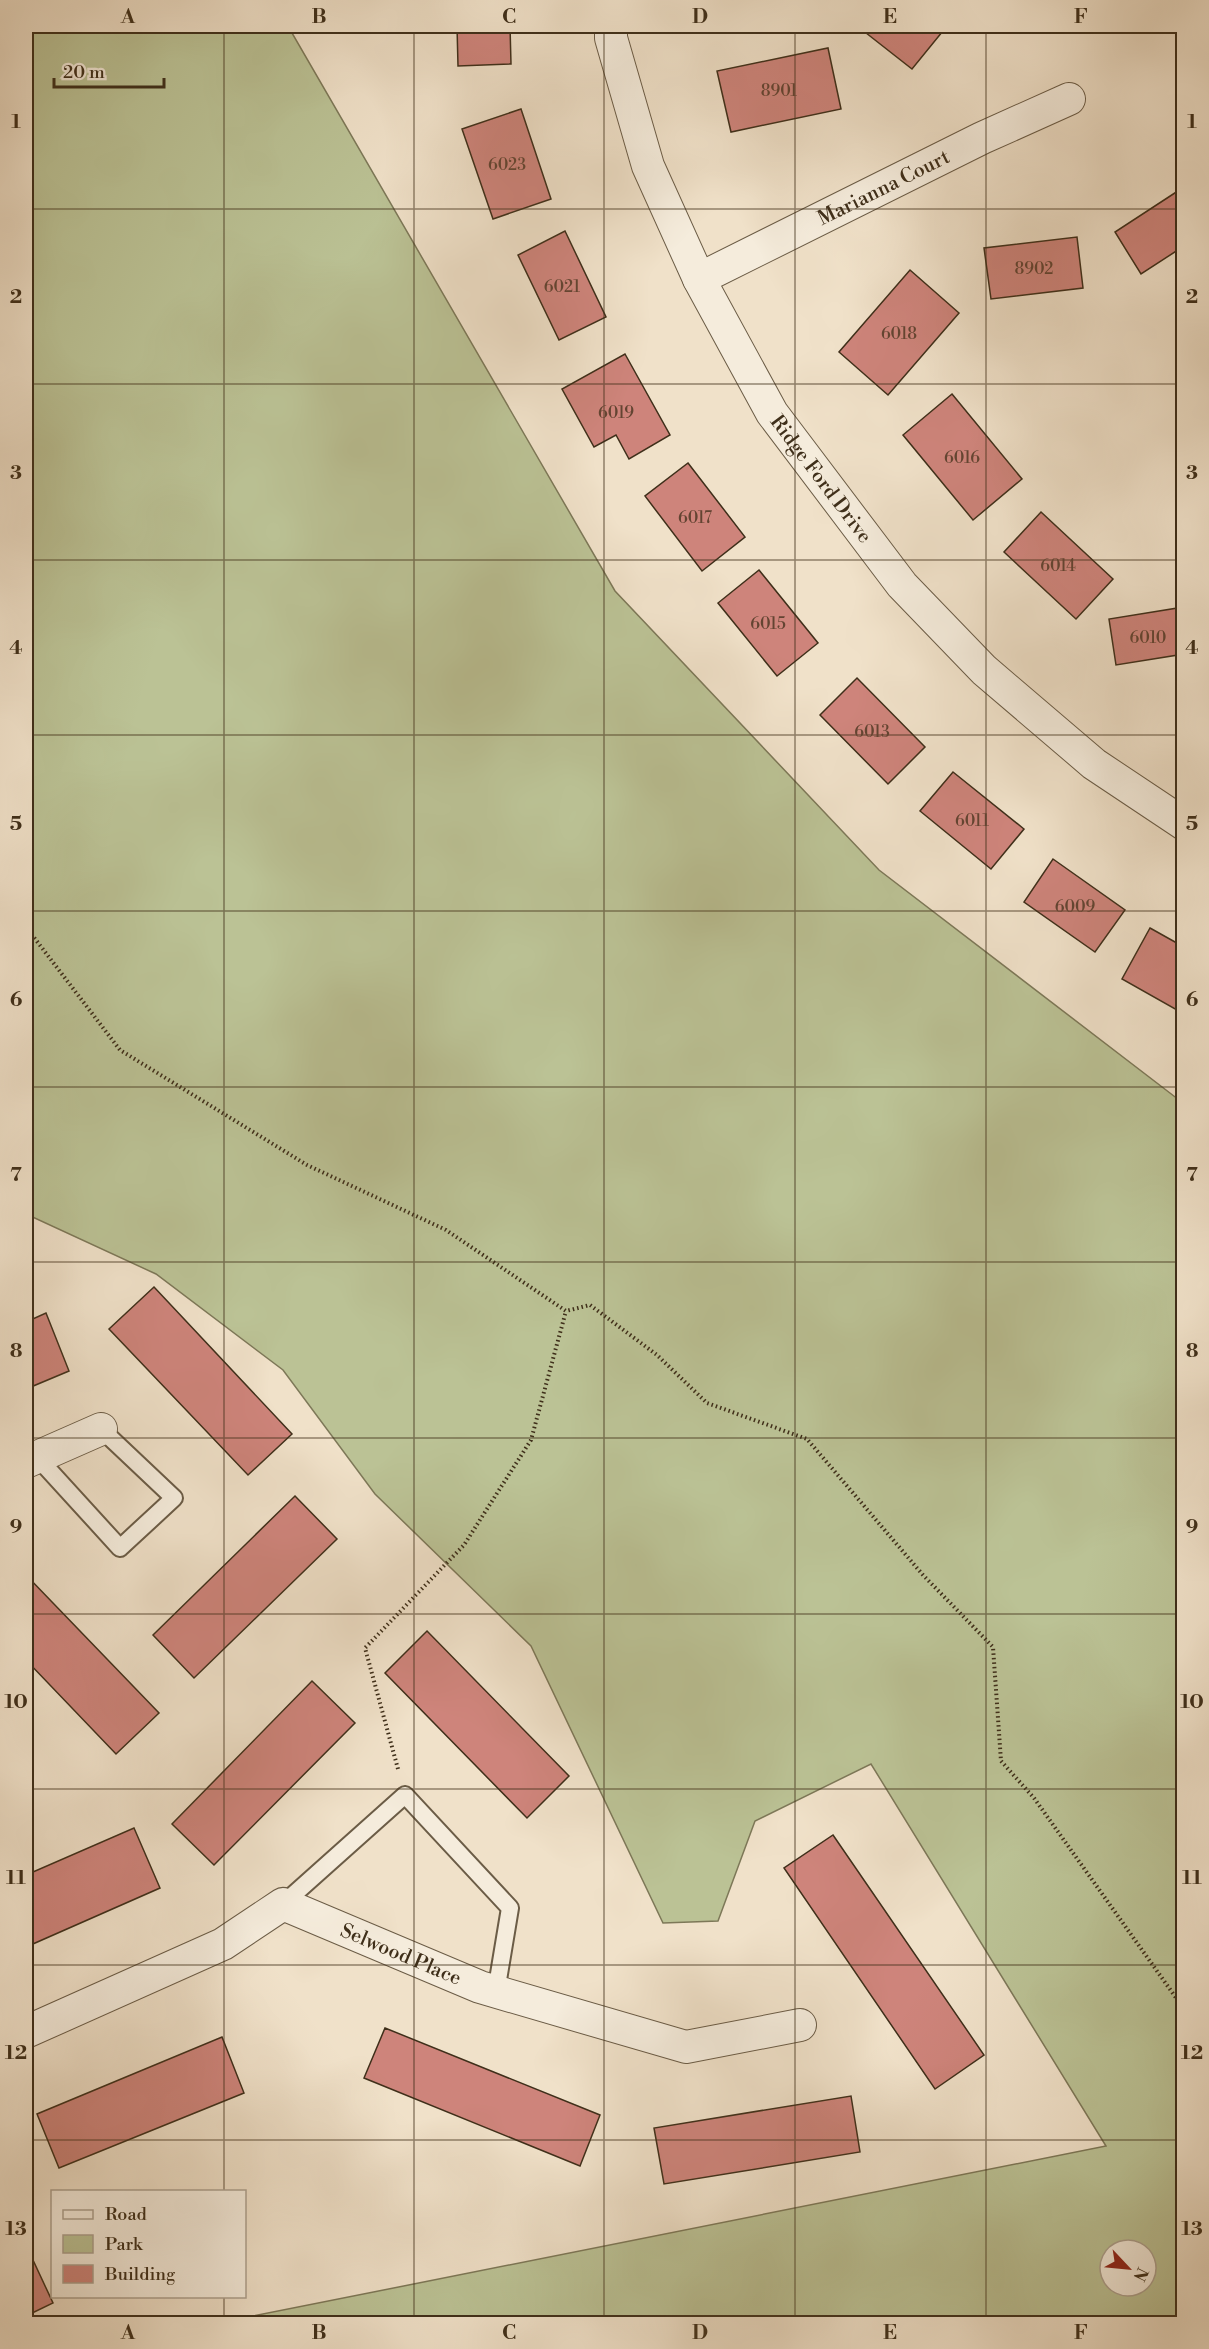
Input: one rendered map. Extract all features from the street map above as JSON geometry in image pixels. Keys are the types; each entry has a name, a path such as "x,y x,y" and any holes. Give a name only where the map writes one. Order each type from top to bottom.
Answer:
{"street":[{"name":"Ridge Ford Drive","path":"611,26 611,38 648,166 699,279 772,413 902,585 984,670 1094,764 1184,824"},
{"name":"Marianna Court","path":"699,279 982,138 1069,99"},
{"path":"31,1460 101,1429"},
{"path":"26,2032 223,1944 283,1904"},
{"name":"Selwood Place","path":"283,1904 480,1987 686,2047 800,2025"}],"lane":[{"path":"31,1460 120,1548 174,1498 101,1429"},
{"path":"283,1904 405,1795 510,1908 496,1992"}],"path":[{"path":"26,927 120,1050 307,1165 446,1230 566,1311 590,1305 657,1355 707,1403 807,1439 923,1575 993,1647 1001,1761 1034,1798 1184,2008"},
{"path":"405,1795 365,1648 464,1545 531,1440 566,1311"}],"green space":[{"path":"26,26 288,26 615,591 879,870 1183,1103 1183,2323 218,2323 1106,2146 871,1764 755,1821 718,1921 663,1923 531,1646 375,1494 283,1370 156,1274 26,1214"}],"building":[{"path":"457,26 510,26 511,64 458,66"},
{"path":"864,26 947,26 912,69 861,29"},
{"path":"828,48 841,109 731,132 717,71"},
{"path":"521,109 551,199 493,219 462,129"},
{"path":"1184,187 1184,246 1141,274 1115,232"},
{"path":"565,231 606,317 559,340 518,255"},
{"path":"1077,237 1083,288 991,299 984,248"},
{"path":"910,270 959,313 888,395 839,352"},
{"path":"625,354 670,435 629,459 616,435 594,447 562,389"},
{"path":"952,394 1022,479 973,520 903,435"},
{"path":"688,463 745,537 702,571 645,496"},
{"path":"1041,512 1113,579 1076,619 1004,552"},
{"path":"759,570 818,643 777,676 718,603"},
{"path":"1184,607 1184,654 1116,665 1109,619"},
{"path":"857,678 925,747 888,784 820,715"},
{"path":"953,772 1024,829 991,869 920,811"},
{"path":"1053,859 1125,910 1095,952 1024,902"},
{"path":"1150,928 1184,947 1184,1014 1122,979"},
{"path":"154,1287 292,1434 248,1475 109,1329"},
{"path":"46,1313 69,1371 26,1389 26,1322"},
{"path":"295,1496 337,1539 194,1678 153,1635"},
{"path":"26,1575 159,1713 116,1754 26,1660"},
{"path":"427,1631 569,1776 527,1818 385,1673"},
{"path":"312,1681 355,1723 214,1865 172,1824"},
{"path":"134,1828 160,1888 26,1947 26,1875"},
{"path":"833,1835 984,2055 935,2089 784,1868"},
{"path":"385,2028 600,2115 580,2166 364,2078"},
{"path":"222,2037 244,2093 59,2168 37,2114"},
{"path":"851,2096 860,2152 664,2184 654,2128"},
{"path":"26,2245 53,2303 26,2316"}]}
